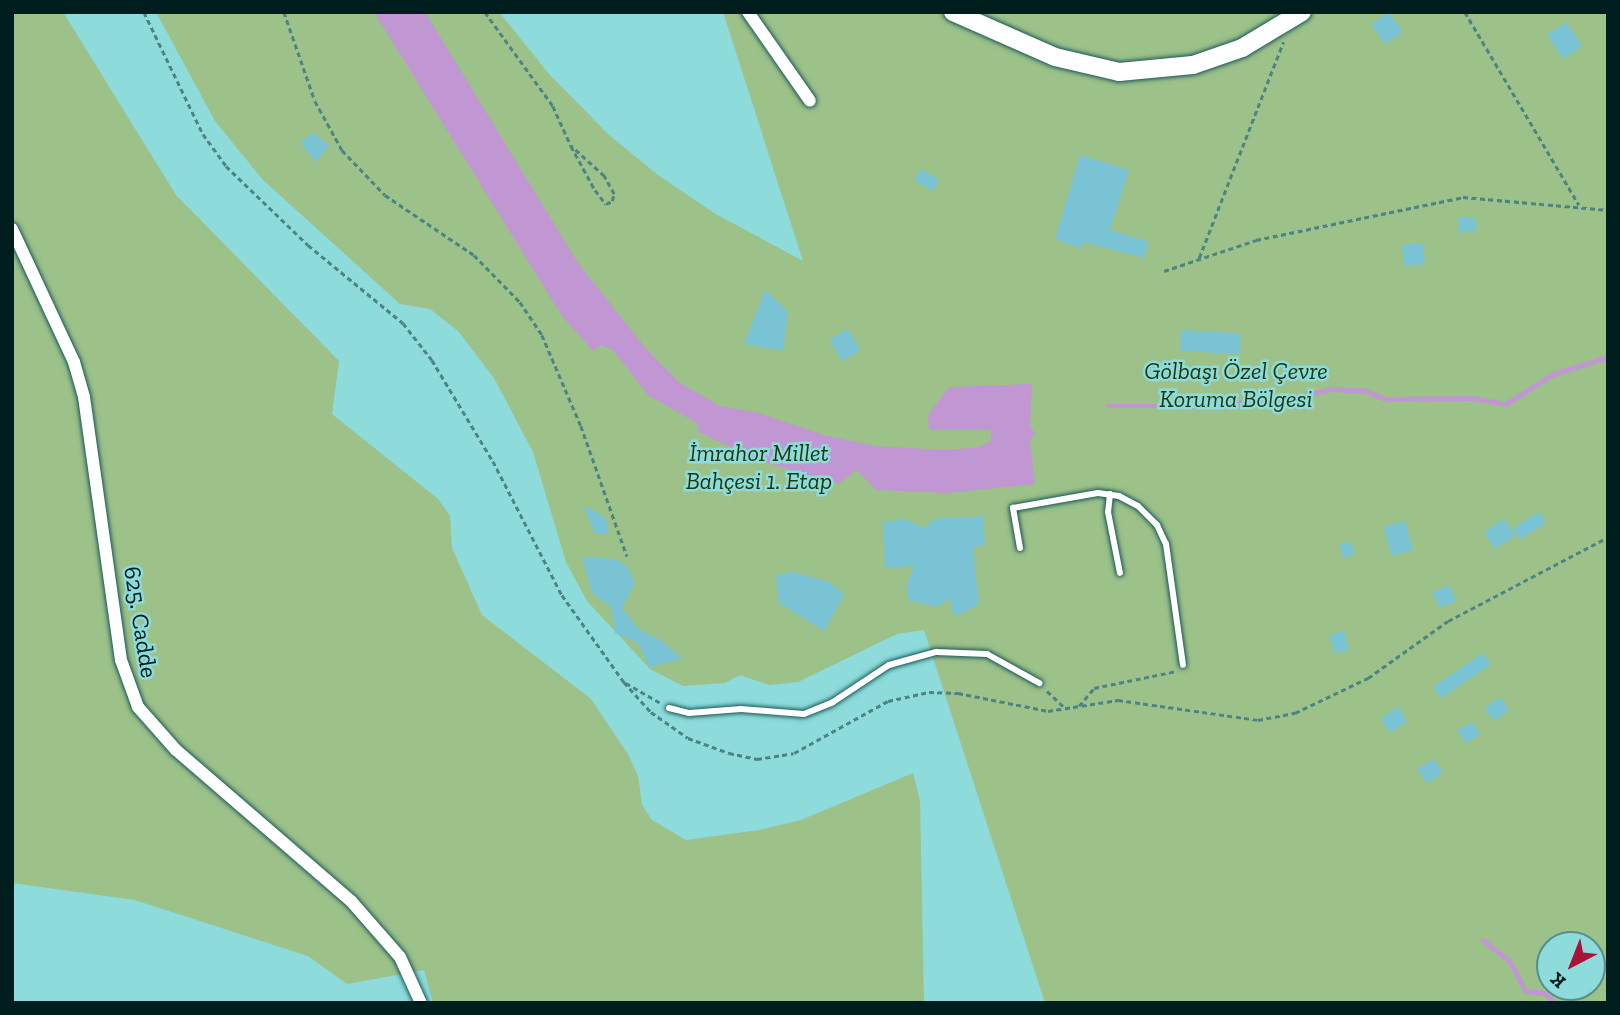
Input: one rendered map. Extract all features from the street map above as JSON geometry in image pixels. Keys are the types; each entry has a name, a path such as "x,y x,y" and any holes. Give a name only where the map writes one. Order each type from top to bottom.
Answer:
{"street":[{"path":"748,12 810,101"},
{"path":"953,12 1055,57 1119,72 1193,65 1242,48 1302,12"},
{"name":"625. Cadde","path":"12,229 74,362 84,397 121,660 138,707 176,750 351,901 400,957 421,1003"}],"lane":[{"path":"1110,494 1108,512 1120,573"},
{"path":"1020,548 1013,508 1110,494 1143,510 1164,537 1183,665"},
{"path":"669,708 689,713 741,709 804,714 833,702 889,665 936,652 986,654 1039,683"}],"path":[{"path":"144,12 203,134 226,166 298,236 403,323 432,360 493,461 555,583 624,682 651,712 688,738 757,759 794,753 888,701 929,692 958,693 1016,708 1065,708 1118,701 1161,703 1258,720 1295,713 1368,678 1447,621 1608,537"},
{"path":"284,12 315,102 342,150 385,195 474,255 520,302 542,335 581,426 627,556"},
{"path":"485,12 553,106 571,146 602,201 607,204 612,201 614,194 604,176 571,146"},
{"path":"1465,12 1579,205"},
{"path":"1199,258 1283,43 1285,23"},
{"path":"1164,271 1199,258 1224,254 1256,240 1463,197 1579,205 1608,210"},
{"path":"1079,706 1094,688 1155,677 1183,665"},
{"path":"624,682 669,708"},
{"path":"1039,683 1065,708"}],"green space":[{"path":"12,12 63,12 176,195 339,361 332,414 438,499 450,516 452,548 482,615 591,699 628,754 638,776 642,805 652,820 686,840 759,830 801,820 913,773 920,801 924,1003 433,1003 424,970 347,984 308,956 135,900 12,883"},
{"name":"Gölbaşı Özel Çevre Koruma Bölgesi","path":"156,12 499,12 549,74 609,135 658,175 714,213 803,261 723,12 1608,12 1608,1003 1045,1003 924,630 897,634 798,682 769,685 740,675 725,683 683,686 650,669 587,601 566,562 533,452 494,378 458,331 430,309 400,304 262,179 215,121"}],"shaded area":[{"path":"374,12 425,12 578,263 647,350 680,383 720,406 758,413 824,435 874,446 945,450 979,447 991,441 991,430 929,429 928,415 949,387 1032,384 1030,427 1035,433 1030,440 1035,484 948,493 876,490 857,470 838,484 760,461 699,432 697,423 648,395 613,350 601,345 593,351 562,316"}],"building":[{"path":"1389,12 1403,32 1385,44 1371,25"},
{"path":"1566,22 1582,46 1563,59 1547,35"},
{"path":"313,133 329,145 316,162 300,142"},
{"path":"1080,155 1129,170 1110,230 1149,242 1144,258 1083,242 1082,249 1055,239"},
{"path":"921,169 939,180 932,191 914,180"},
{"path":"1475,217 1476,231 1459,232 1458,218"},
{"path":"1423,243 1425,264 1404,266 1402,245"},
{"path":"765,290 788,311 783,351 744,344"},
{"path":"848,329 860,351 842,361 830,339"},
{"path":"1181,330 1241,333 1240,354 1180,351"},
{"path":"583,505 606,518 609,534 595,534"},
{"path":"1539,512 1546,523 1520,539 1513,528"},
{"path":"983,516 985,544 973,548 979,604 959,615 952,613 950,598 937,607 908,600 907,584 914,566 885,568 883,522 905,519 924,528 934,519"},
{"path":"1504,519 1515,536 1495,549 1484,532"},
{"path":"1405,521 1413,550 1392,556 1384,527"},
{"path":"1350,541 1355,554 1344,558 1339,545"},
{"path":"582,557 615,559 626,565 635,583 622,608 640,630 662,641 682,659 649,667 638,643 615,633 611,607 592,593"},
{"path":"792,572 830,582 844,595 824,631 779,603 776,575"},
{"path":"1449,585 1456,600 1440,608 1433,593"},
{"path":"1344,631 1349,649 1335,653 1330,635"},
{"path":"1483,653 1491,665 1441,698 1433,687"},
{"path":"1500,697 1509,710 1494,721 1484,708"},
{"path":"1398,707 1407,721 1390,733 1380,718"},
{"path":"1473,722 1480,735 1466,743 1457,730"},
{"path":"1434,759 1443,774 1426,783 1418,769"}],"waterway":[{"path":"1108,406 1192,406 1281,400 1332,389 1366,391 1386,399 1472,398 1506,404 1553,374 1608,357"},
{"path":"1483,940 1510,961 1526,991 1545,993 1554,1003"}],"park label":[{"name":"İmrahor Millet Bahçesi 1. Etap","path":"759,467"}]}
